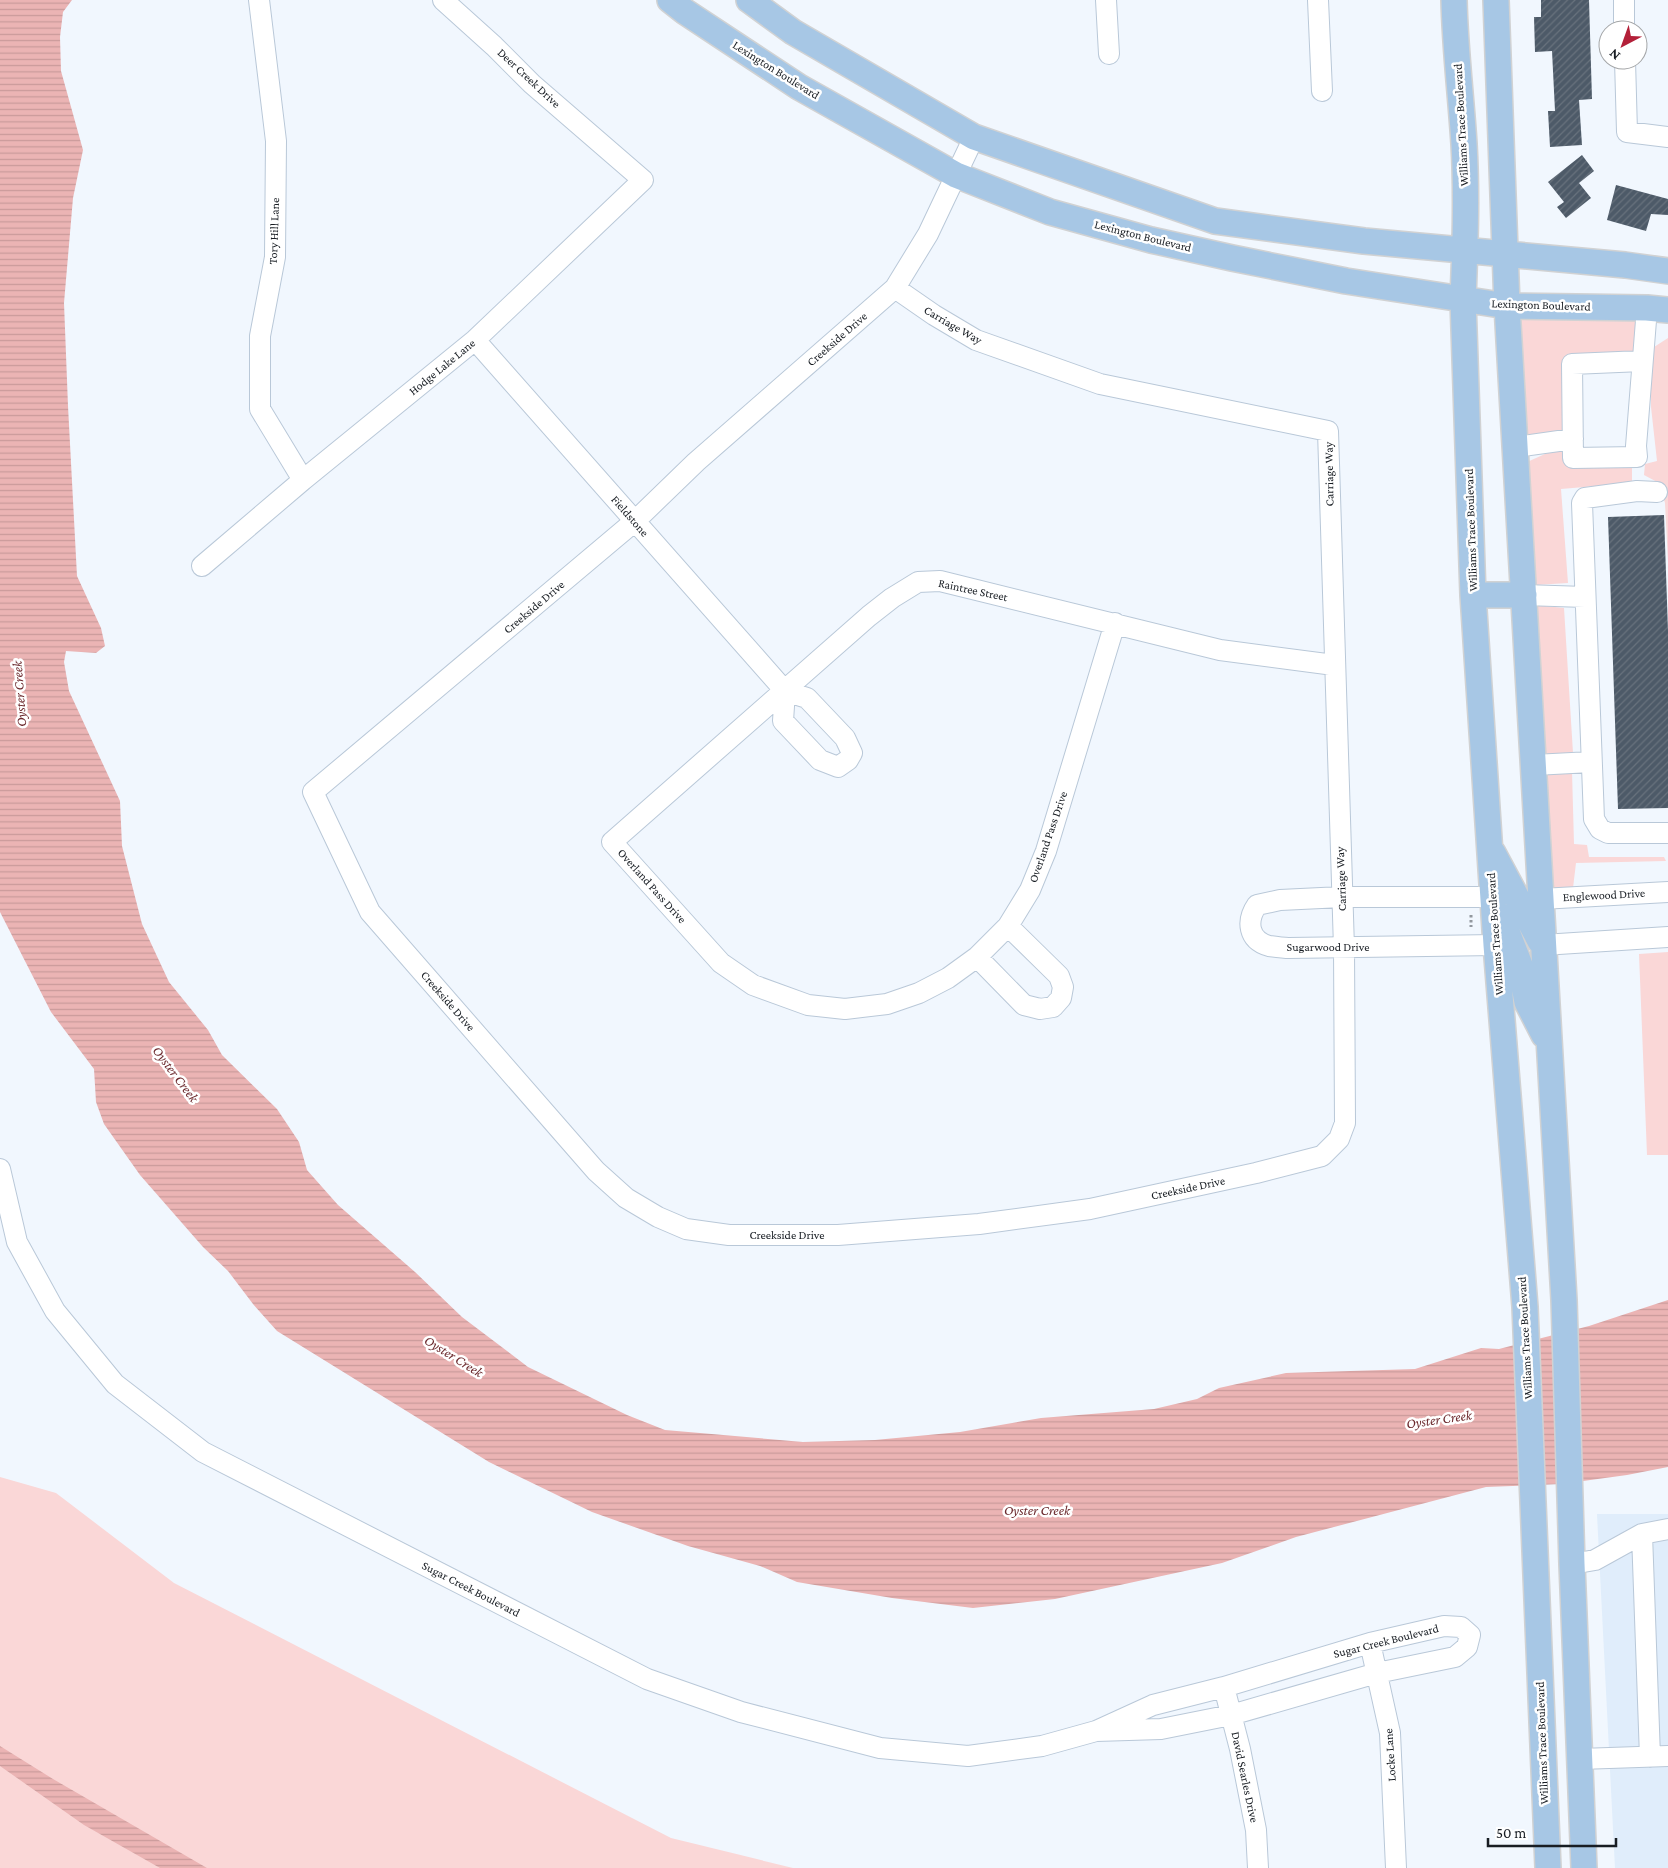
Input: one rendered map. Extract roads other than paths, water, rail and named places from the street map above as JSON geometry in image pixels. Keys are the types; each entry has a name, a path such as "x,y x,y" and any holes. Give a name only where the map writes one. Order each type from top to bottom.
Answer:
{"main road":[{"name":"Lexington Boulevard","path":"670,0 800,87 956,175 1050,212 1151,240 1232,258 1346,281 1463,300 1507,306 1657,309"},
{"path":"749,0 793,32 974,137 1215,221 1364,241 1625,265 1668,271"},
{"name":"Williams Trace Boulevard","path":"1454,0 1454,24 1464,146 1465,251 1463,300 1473,595 1492,897 1525,1307 1548,1868"},
{"path":"1496,0 1507,306 1564,1300 1584,1868"},
{"path":"1473,595 1524,595"},
{"path":"1489,845 1543,945"},
{"path":"1492,897 1505,924 1520,965 1527,1002 1548,1042"},
{"path":"1542,1757 1580,1758"}],"street":[{"name":"Tory Hill Lane","path":"258,0 276,141 275,257 260,336 260,409 303,480"},
{"name":"Deer Creek Drive","path":"443,0 494,46 532,84 615,155"},
{"path":"1106,0 1109,54"},
{"path":"1318,0 1322,91"},
{"path":"1624,0 1624,20"},
{"path":"1625,70 1627,132 1668,137"},
{"name":"Creekside Drive","path":"974,137 928,234 895,288 704,456 635,521 313,792 370,912 596,1171 626,1198 658,1217 686,1229 729,1235 838,1235 979,1224 1090,1209 1256,1173 1322,1156 1339,1139 1345,1123 1344,948"},
{"name":"Hodge Lake Lane","path":"202,566 303,480 475,340 643,180 615,155"},
{"name":"Carriage Way","path":"895,288 934,315 976,340 1100,384 1328,431 1344,948"},
{"path":"1642,362 1572,364 1573,458 1637,457 1642,362 1657,309"},
{"name":"Fieldstone","path":"475,340 785,691"},
{"path":"1516,447 1573,439"},
{"path":"1657,492 1637,491 1582,500 1585,597 1594,819 1600,829 1608,833 1668,832"},
{"name":"Raintree Street","path":"612,842 869,616 892,598 918,582 940,580 1115,622 1220,650 1334,664"},
{"path":"1524,595 1585,597"},
{"name":"Overland Pass Drive","path":"612,842 721,963 753,986 808,1005 845,1009 887,1004 918,992 948,978 977,957 1008,926 1030,890 1046,851 1115,622"},
{"path":"1534,764 1591,762"},
{"name":"Englewood Drive","path":"1541,899 1668,892"},
{"name":"Sugarwood Drive","path":"1492,897 1342,897 1266,902 1257,905 1250,914 1249,923 1253,933 1268,946 1289,948 1496,945"},
{"path":"977,957 1024,1005 1040,1009 1053,1007 1061,998 1063,988 1059,976 1008,926"},
{"path":"1543,945 1668,936"},
{"name":"Sugar Creek Boulevard","path":"0,1169 17,1242 55,1311 115,1384 203,1452 647,1679 740,1712 880,1748 968,1756 1042,1746 1096,1731 1153,1705 1224,1687 1370,1643 1444,1626 1460,1627 1470,1635 1467,1648 1455,1657 1377,1673 1231,1715 1161,1729 1096,1731"},
{"path":"1572,1564 1596,1560 1642,1534 1668,1528"},
{"path":"1580,1758 1659,1756 1642,1534"},
{"name":"Locke Lane","path":"1370,1643 1390,1733 1396,1868"},
{"name":"David Searles Drive","path":"1224,1687 1240,1749 1256,1830 1258,1868"}],"water":[{"name":"Oyster Creek","path":"0,0 72,0 63,12 60,37 61,71 83,150 73,198 64,303 68,406 77,576 101,628 105,646 96,653 66,651 64,662 69,691 120,801 122,846 142,924 169,982 208,1030 222,1055 277,1109 299,1142 307,1170 338,1205 415,1272 462,1317 528,1367 627,1415 665,1430 803,1442 875,1440 960,1432 1041,1418 1154,1409 1197,1399 1219,1388 1286,1373 1415,1369 1481,1348 1499,1349 1589,1326 1668,1300 1668,1467 1561,1484 1486,1487 1296,1537 1222,1563 1055,1599 973,1608 892,1598 797,1582 760,1566 688,1546 592,1512 489,1462 277,1331 253,1304 228,1271 203,1247 140,1175 104,1124 96,1102 94,1069 51,1012 0,912"},
{"path":"0,1746 53,1779 207,1868 160,1868 84,1825 0,1766"}]}
